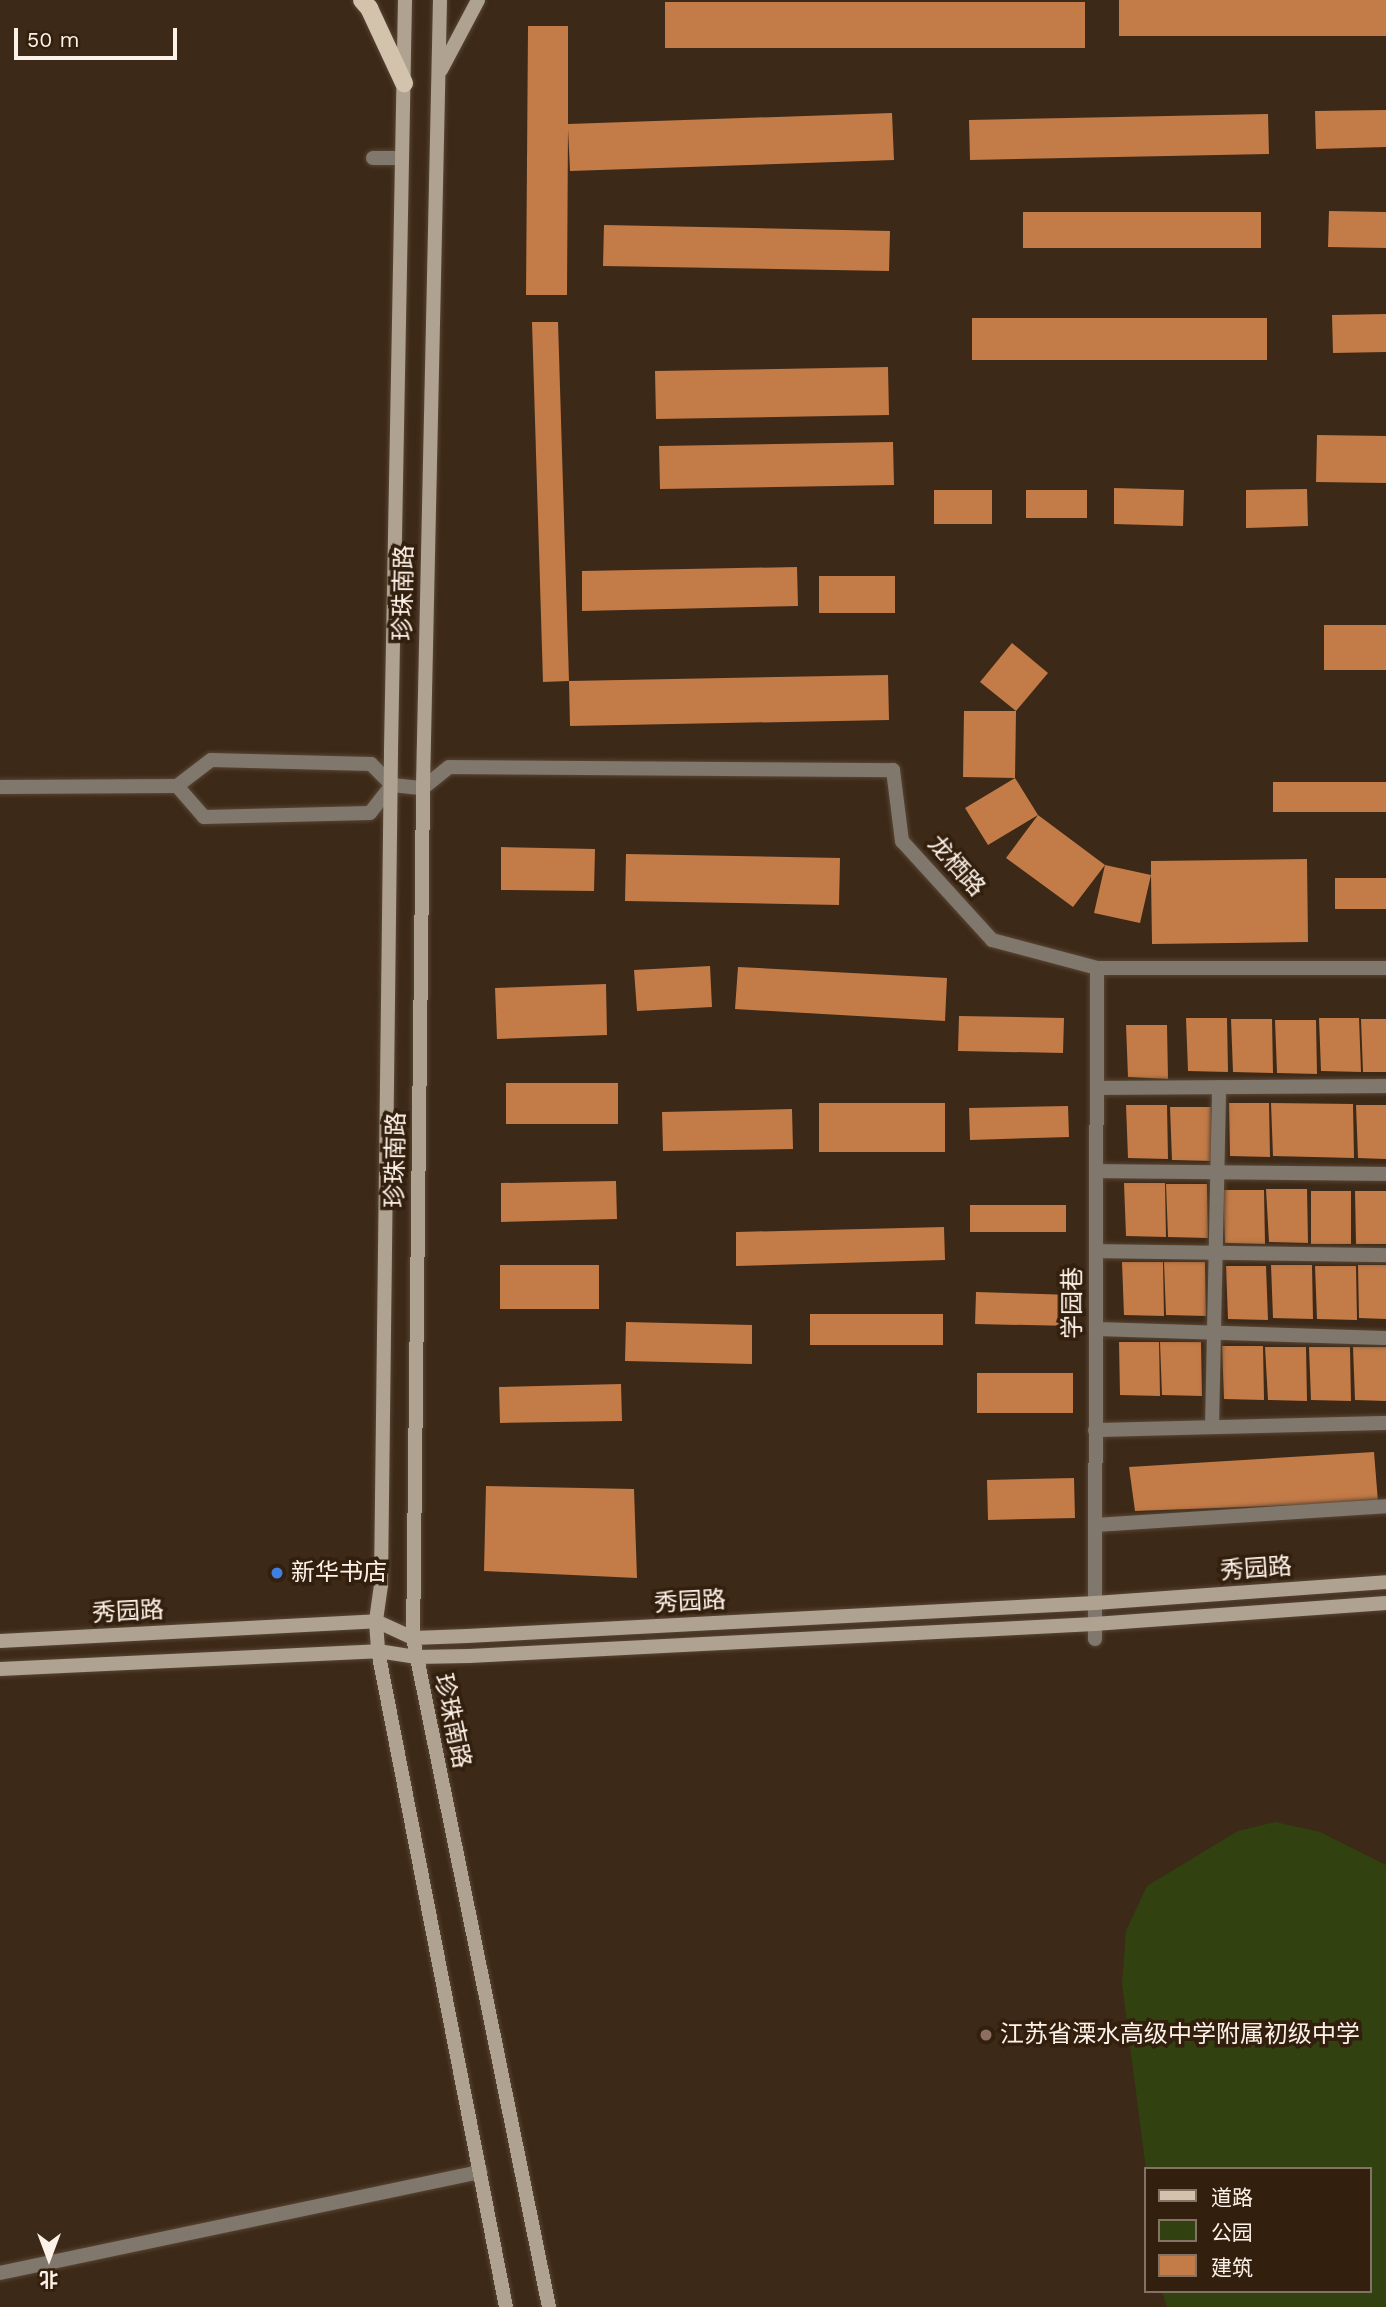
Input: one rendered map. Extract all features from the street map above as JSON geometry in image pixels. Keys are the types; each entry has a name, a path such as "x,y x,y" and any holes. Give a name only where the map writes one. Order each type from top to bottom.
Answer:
{"main road":[{"path":"362,0 369,8 404,83"},
{"name":"珍珠南路","path":"405,0 381,1572 376,1621 378,1651 506,2307"},
{"name":"珍珠南路","path":"440,0 423,788 413,1638 549,2307"},
{"path":"438,75 478,0"},
{"name":"秀园路","path":"0,1641 376,1621 413,1638 1095,1603 1386,1582"},
{"name":"秀园路","path":"0,1669 378,1651 416,1657 1094,1624 1386,1603"}],"street":[{"path":"373,158 402,158"},
{"path":"0,787 177,786 211,760 371,764 391,785 423,788"},
{"name":"龙栖路","path":"423,788 449,767 892,770 902,841 992,940 1097,968 1386,968"},
{"path":"177,786 204,817 370,813 391,785"},
{"name":"学园巷","path":"1095,1639 1097,968"},
{"path":"1097,1088 1386,1086"},
{"path":"1212,1427 1219,1087"},
{"path":"1096,1171 1386,1174"},
{"path":"1096,1251 1386,1255"},
{"path":"1096,1329 1386,1338"},
{"path":"1095,1430 1386,1423"},
{"path":"1095,1525 1386,1506"},
{"path":"0,2273 480,2172"}],"green space":[{"path":"1275,1822 1320,1832 1386,1865 1386,2307 1167,2307 1163,2293 1372,2293 1372,2167 1146,2167 1122,1984 1126,1931 1147,1886 1238,1831"}],"building":[{"path":"1119,0 1386,0 1386,36 1119,36"},
{"path":"665,2 1085,2 1085,48 665,48"},
{"path":"528,26 568,26 568,124 892,113 894,160 570,171 568,129 567,295 526,295"},
{"path":"1386,110 1386,147 1316,149 1315,111"},
{"path":"1268,114 1269,154 970,160 969,120"},
{"path":"1329,211 1386,212 1386,248 1328,247"},
{"path":"1023,212 1261,212 1261,248 1023,248"},
{"path":"604,225 890,231 889,271 603,266"},
{"path":"1386,314 1386,352 1333,353 1332,315"},
{"path":"972,318 1267,318 1267,360 972,360"},
{"path":"532,322 558,322 569,681 543,682"},
{"path":"888,367 889,415 656,419 655,371"},
{"path":"1317,435 1386,436 1386,483 1316,482"},
{"path":"893,442 894,485 660,489 659,446"},
{"path":"1114,488 1184,490 1183,526 1114,524"},
{"path":"1307,489 1308,526 1246,528 1246,490"},
{"path":"934,490 992,490 992,524 934,524"},
{"path":"1026,490 1087,490 1087,518 1026,518"},
{"path":"797,567 798,606 582,611 582,571"},
{"path":"819,576 895,576 895,613 819,613"},
{"path":"1324,625 1386,625 1386,670 1324,670"},
{"path":"1012,643 1048,673 1016,711 980,682"},
{"path":"888,675 889,720 570,726 569,681"},
{"path":"964,711 1016,711 1015,778 963,777"},
{"path":"1015,778 1038,815 988,845 965,808"},
{"path":"1273,782 1386,782 1386,812 1273,812"},
{"path":"1038,815 1105,865 1073,907 1006,858"},
{"path":"501,847 595,849 594,891 501,890"},
{"path":"626,854 840,858 839,905 625,901"},
{"path":"1307,859 1308,942 1152,944 1151,861"},
{"path":"1105,865 1151,875 1140,923 1094,913"},
{"path":"1335,878 1386,878 1386,909 1335,909"},
{"path":"710,966 712,1007 637,1011 634,970"},
{"path":"738,967 947,978 945,1021 735,1009"},
{"path":"606,984 607,1035 497,1039 495,988"},
{"path":"959,1016 1064,1018 1063,1053 958,1051"},
{"path":"1186,1018 1227,1018 1228,1072 1188,1071"},
{"path":"1319,1018 1359,1018 1361,1072 1321,1071"},
{"path":"1231,1019 1272,1019 1273,1073 1233,1072"},
{"path":"1361,1019 1386,1019 1386,1072 1363,1072"},
{"path":"1275,1020 1316,1020 1317,1074 1277,1073"},
{"path":"1126,1025 1167,1025 1168,1079 1128,1077"},
{"path":"506,1083 618,1083 618,1124 506,1124"},
{"path":"819,1103 945,1103 945,1152 819,1152"},
{"path":"1229,1103 1269,1103 1270,1157 1230,1156"},
{"path":"1271,1103 1353,1104 1354,1158 1273,1156"},
{"path":"1126,1105 1167,1105 1168,1159 1128,1158"},
{"path":"1356,1105 1386,1105 1386,1159 1358,1158"},
{"path":"1068,1106 1069,1137 970,1140 969,1108"},
{"path":"1170,1107 1211,1107 1212,1161 1172,1160"},
{"path":"792,1109 793,1149 663,1151 662,1112"},
{"path":"616,1181 617,1219 501,1222 501,1183"},
{"path":"1124,1183 1165,1183 1166,1237 1126,1236"},
{"path":"1166,1184 1207,1184 1208,1238 1168,1237"},
{"path":"1266,1189 1307,1189 1308,1243 1269,1242"},
{"path":"1223,1190 1264,1190 1265,1244 1225,1243"},
{"path":"1311,1191 1351,1191 1351,1244 1311,1244"},
{"path":"1355,1191 1386,1191 1386,1244 1356,1244"},
{"path":"970,1205 1066,1205 1066,1232 970,1232"},
{"path":"944,1227 945,1260 736,1266 736,1232"},
{"path":"1122,1262 1163,1262 1164,1316 1124,1315"},
{"path":"1164,1262 1205,1262 1206,1316 1166,1315"},
{"path":"500,1265 599,1265 599,1309 500,1309"},
{"path":"1271,1265 1312,1265 1313,1319 1273,1318"},
{"path":"1358,1265 1386,1265 1386,1319 1359,1318"},
{"path":"1226,1266 1266,1266 1268,1320 1228,1319"},
{"path":"1315,1266 1356,1266 1357,1320 1317,1319"},
{"path":"976,1292 1074,1295 1073,1326 975,1324"},
{"path":"810,1314 943,1314 943,1345 810,1345"},
{"path":"626,1322 752,1325 752,1364 625,1361"},
{"path":"1119,1342 1159,1342 1160,1396 1120,1395"},
{"path":"1160,1342 1201,1342 1202,1396 1162,1395"},
{"path":"1222,1346 1263,1346 1264,1400 1224,1399"},
{"path":"1265,1347 1306,1347 1307,1401 1268,1400"},
{"path":"1309,1347 1350,1347 1351,1401 1311,1400"},
{"path":"1353,1347 1386,1347 1386,1401 1355,1400"},
{"path":"977,1373 1073,1373 1073,1413 977,1413"},
{"path":"621,1384 622,1421 500,1423 499,1387"},
{"path":"1374,1452 1378,1502 1135,1511 1129,1467"},
{"path":"1074,1478 1075,1518 988,1520 987,1480"},
{"path":"486,1486 634,1489 637,1578 484,1571"}],"place":[{"name":"新华书店","path":"277,1573"},
{"name":"江苏省溧水高级中学附属初级中学","path":"986,2035"}]}
